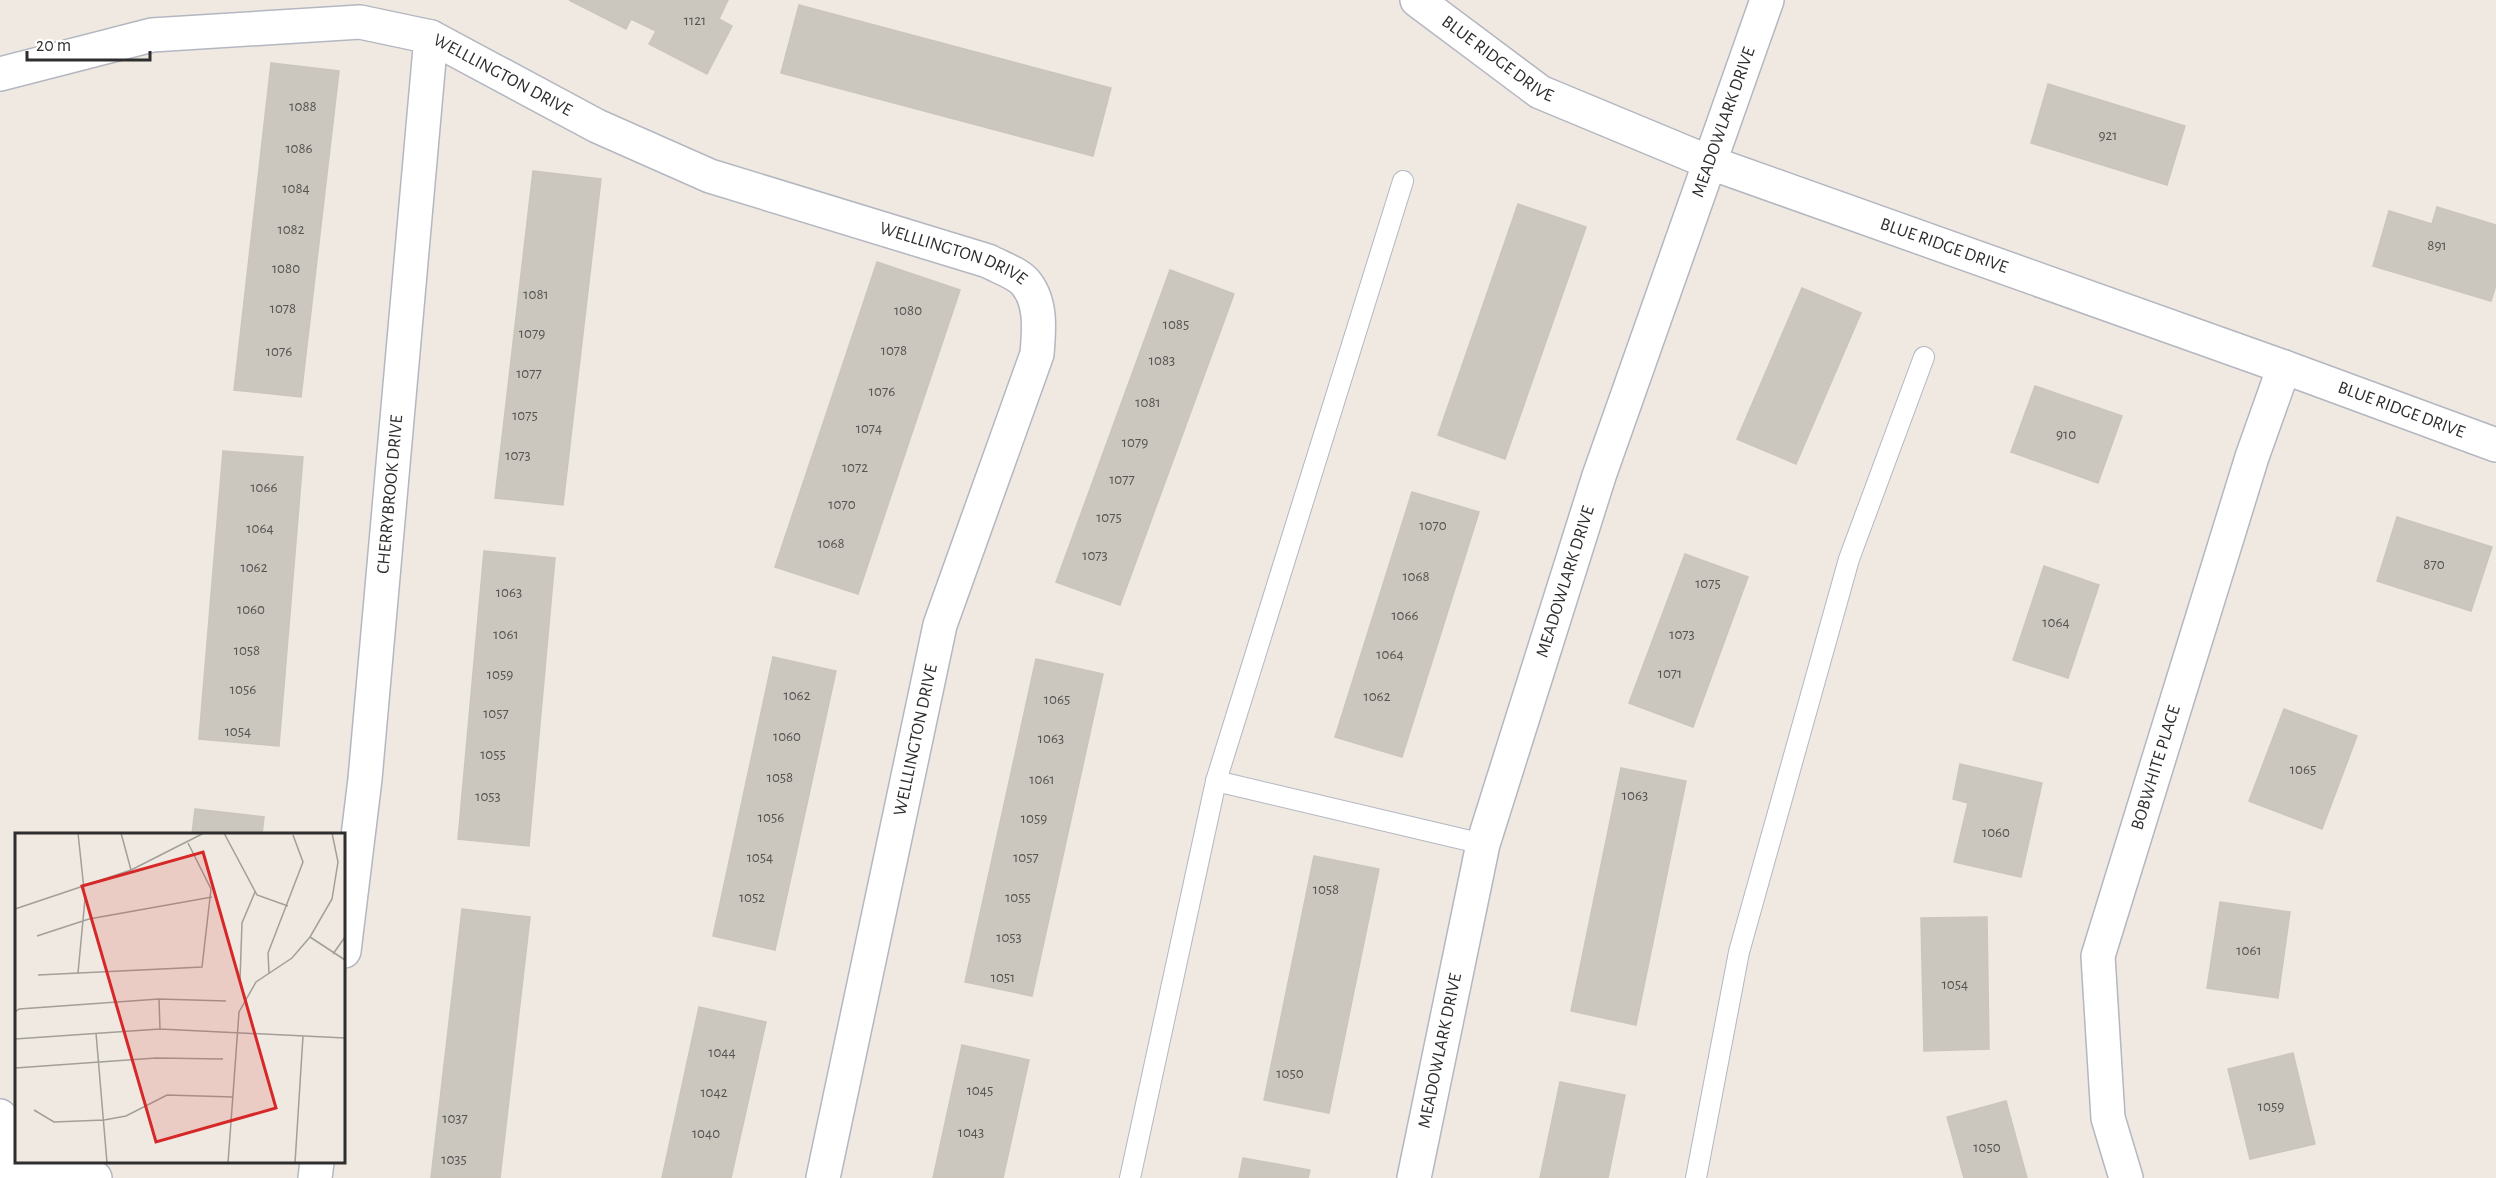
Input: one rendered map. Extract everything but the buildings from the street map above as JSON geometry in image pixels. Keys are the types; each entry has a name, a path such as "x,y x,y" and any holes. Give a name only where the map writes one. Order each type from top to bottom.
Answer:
{"street":[{"name":"BLUE RIDGE DRIVE","path":"1417,0 1540,92 1711,163 2496,445"},
{"name":"MEADOWLARK DRIVE","path":"1414,1178 1483,844 1599,476 1767,0"},
{"name":"WELLLINGTON DRIVE","path":"0,74 152,35 360,22 431,37 597,126 710,176 988,261 1024,281 1036,303 1039,331 1037,354 940,625 823,1178"},
{"name":"CHERRYBROOK DRIVE","path":"345,943 365,779 431,37"},
{"name":"BOBWHITE PLACE","path":"2126,1178 2108,1118 2098,956 2248,468 2284,367"},
{"path":"0,1116 2,1172 95,1178"},
{"path":"315,1178 317,1163"}],"lane":[{"path":"1130,1178 1216,781 1403,181"},
{"path":"1696,1178 1739,952 1849,559 1924,357"},
{"path":"1216,781 1483,844"}]}
